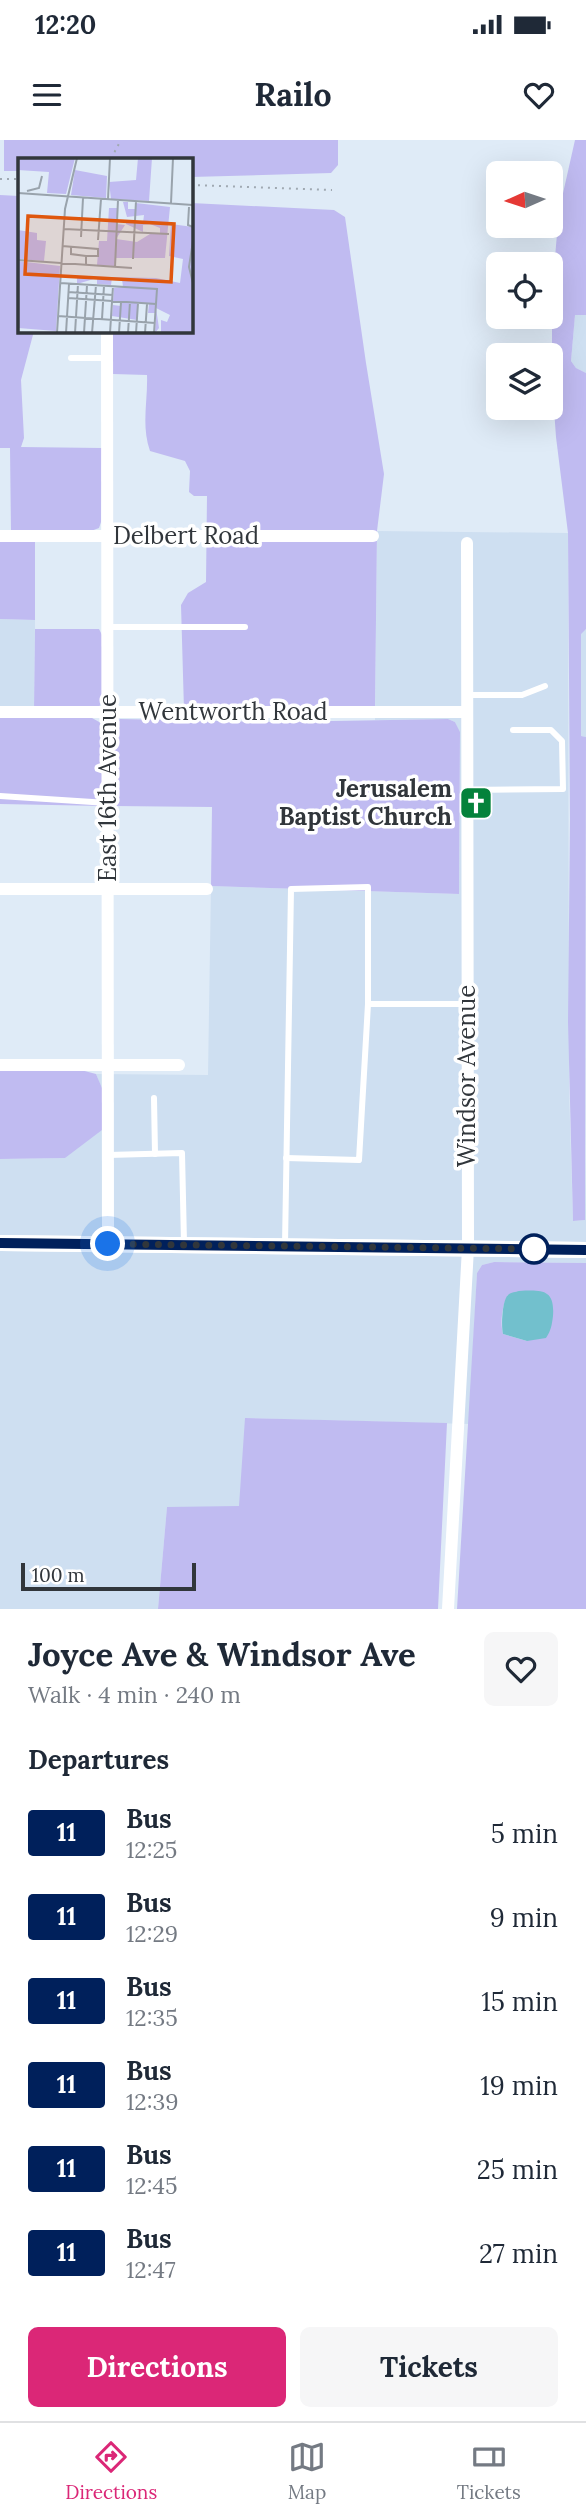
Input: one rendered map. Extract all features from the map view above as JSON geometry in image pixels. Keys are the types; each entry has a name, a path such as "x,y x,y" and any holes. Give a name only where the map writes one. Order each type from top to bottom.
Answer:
{"street":[{"name":"East 16th Avenue","path":"107,332 108,1244"},
{"name":"Delbert Road","path":"0,536 373,536"},
{"name":"Windsor Avenue","path":"448,1609 468,1248 467,543"},
{"name":"Wentworth Road","path":"0,712 466,712"},
{"path":"0,889 207,889"},
{"path":"0,1065 180,1065"},
{"path":"0,1243 586,1250"}],"lane":[{"path":"71,358 107,358"},
{"path":"108,627 245,627"},
{"path":"466,695 522,695 545,686"},
{"path":"466,790 563,789 562,741 551,730 513,730"},
{"path":"0,796 108,803"},
{"path":"285,1247 286,1158 291,889 368,887 368,1004 359,1160 286,1158"},
{"path":"368,1004 467,1004"},
{"path":"154,1098 155,1154"},
{"path":"108,1155 182,1153 184,1245"}],"path":[{"path":"113,158 121,140"},
{"path":"0,179 18,179"},
{"path":"192,184 332,190"}],"shaded area":[{"path":"4,140 338,140 338,165 331,173 192,177 192,158 18,158 18,171 4,171"},
{"path":"575,140 586,140 586,315 575,315 571,361 576,368 586,373 586,629 581,634 581,736 586,737 585,1220 573,1221 568,1022 568,533 555,420 563,420 563,343 552,343 552,329 563,329 563,252 555,252 557,238 564,238 564,189"},
{"path":"0,195 18,196 18,332 34,332 21,380 24,438 21,447 102,448 99,528 91,531 11,533 10,448 0,448"},
{"path":"192,203 334,210 345,217 384,474 377,531 375,708 184,710 181,605 188,593 206,582 207,496 194,496 189,492 190,471 185,461 150,451 145,422 147,375 113,374 112,332 192,332"},
{"path":"575,314 586,315 586,373 576,368 571,361"},
{"path":"377,531 568,533 569,1089 573,1221 585,1220 586,1154 586,1263 494,1262 482,1265 477,1273 469,1424 246,1418 240,1507 167,1507 158,1609 0,1609 0,1159 65,1158 102,1089 96,1074 208,1075 211,886 459,894 460,733 455,722 448,719 375,720"},
{"path":"0,541 35,541 35,620 0,619"},
{"path":"0,619 35,620 34,717 0,717"},
{"path":"35,629 99,629 102,635 103,699 99,707 34,709"},
{"path":"586,629 586,737 581,736 581,633"},
{"path":"0,717 92,718 101,723 104,729 104,806 0,804"},
{"path":"120,719 275,722 448,719 455,722 460,732 459,894 211,886 212,807 114,806 113,732"},
{"path":"0,1069 77,1069 96,1074 102,1088 102,1130 65,1158 0,1159"},
{"path":"494,1262 586,1263 586,1609 457,1609 477,1273 482,1265","holes":["508,1295 527,1341 503,1334 502,1314"]},
{"path":"245,1418 447,1423 438,1609 158,1609 167,1507 239,1506"}],"water":[{"path":"519,1291 540,1291 552,1301 553,1316 546,1338 527,1341 503,1334 504,1302 508,1295"}],"bus line":[{"name":"11","path":"0,1243 586,1250"}],"place":[{"name":"Jerusalem Baptist Church","path":"476,803"}],"route":[{"path":"108,1244 534,1249"}]}
